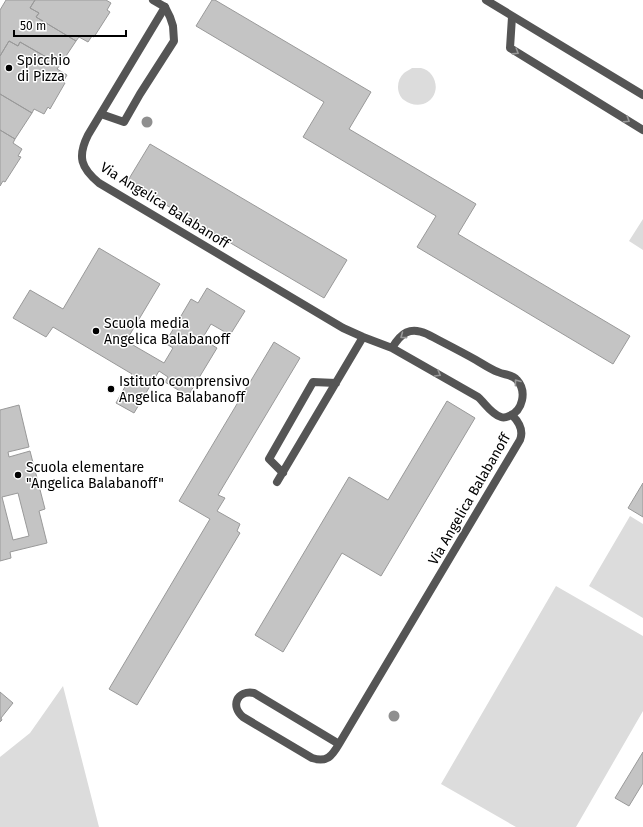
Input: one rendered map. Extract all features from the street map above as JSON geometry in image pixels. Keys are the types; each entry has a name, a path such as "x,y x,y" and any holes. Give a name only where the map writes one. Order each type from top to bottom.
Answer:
{"street":[{"path":"101,114 124,122 174,41 172,21 170,17 165,8 153,0"},
{"path":"486,0 643,95"},
{"name":"Via Angelica Balabanoff","path":"165,8 84,142 82,156 85,168 99,183 336,324 363,337 392,348 478,397 493,413 502,418 512,415 521,428 522,433 520,440 332,756 323,760 312,758 239,714 236,709 237,700 244,694 254,694 339,744"},
{"path":"512,16 510,48 643,130"},
{"path":"392,348 404,334 413,330 422,331 498,372 514,377 520,383 523,396 520,407 512,415"},
{"path":"277,482 363,337"},
{"path":"283,473 269,459 313,382 336,383"}],"shaded area":[{"path":"412,68 425,69 431,74 435,81 436,88 433,97 426,103 417,105 408,103 401,97 398,91 398,83 401,76"},
{"path":"643,219 643,250 629,241"},
{"path":"630,516 643,524 643,618 589,586"},
{"path":"556,586 643,636 643,711 576,827 516,827 441,784"},
{"path":"63,686 99,827 0,827 0,757 30,733"}],"building":[{"path":"6,0 35,0 30,8 39,13 36,17 76,41 60,65 20,42 18,46 9,41 0,56 0,10"},
{"path":"35,0 106,0 111,3 107,10 110,12 94,37 92,36 88,42 79,37 76,41 36,17 39,13 30,8"},
{"path":"212,0 215,0 371,92 349,129 476,204 458,234 630,336 613,364 417,247 436,216 303,137 324,102 196,26"},
{"path":"9,41 18,46 20,42 60,65 57,69 67,75 63,82 65,83 50,109 48,107 44,114 34,109 32,113 0,94 0,56"},
{"path":"0,94 32,113 15,139 0,130"},
{"path":"0,130 15,139 13,143 22,149 18,156 21,157 5,182 3,181 0,186"},
{"path":"150,144 347,260 324,298 127,182"},
{"name":"Scuola media Angelica Balabanoff","path":"99,248 160,284 126,341 164,363 173,348 165,343 191,299 198,303 207,288 245,311 230,335 211,324 202,339 217,348 188,396 165,382 168,377 159,371 134,413 116,403 132,374 53,327 46,337 13,318 30,290 63,309"},
{"path":"274,342 300,358 218,495 225,498 217,511 240,524 237,531 240,533 137,705 109,689 210,519 179,501"},
{"path":"447,401 475,418 381,576 342,553 283,652 255,635 349,477 388,500"},
{"name":"Scuola elementare \"Angelica Balabanoff\"","path":"19,405 29,447 8,452 9,457 30,451 45,509 39,511 47,543 10,552 11,558 0,561 0,410","holes":["18,493 29,536 13,540 2,497"]},
{"path":"643,483 643,517 628,508"},
{"path":"0,692 13,703 1,718 2,720 0,722"},
{"path":"643,752 643,783 629,806 615,798"}],"place":[{"name":"Spicchio di Pizza","path":"9,68"},
{"name":"Scuola media Angelica Balabanoff","path":"96,331"},
{"name":"Istituto comprensivo Angelica Balabanoff","path":"111,389"},
{"name":"Scuola elementare \"Angelica Balabanoff\"","path":"18,475"}]}
